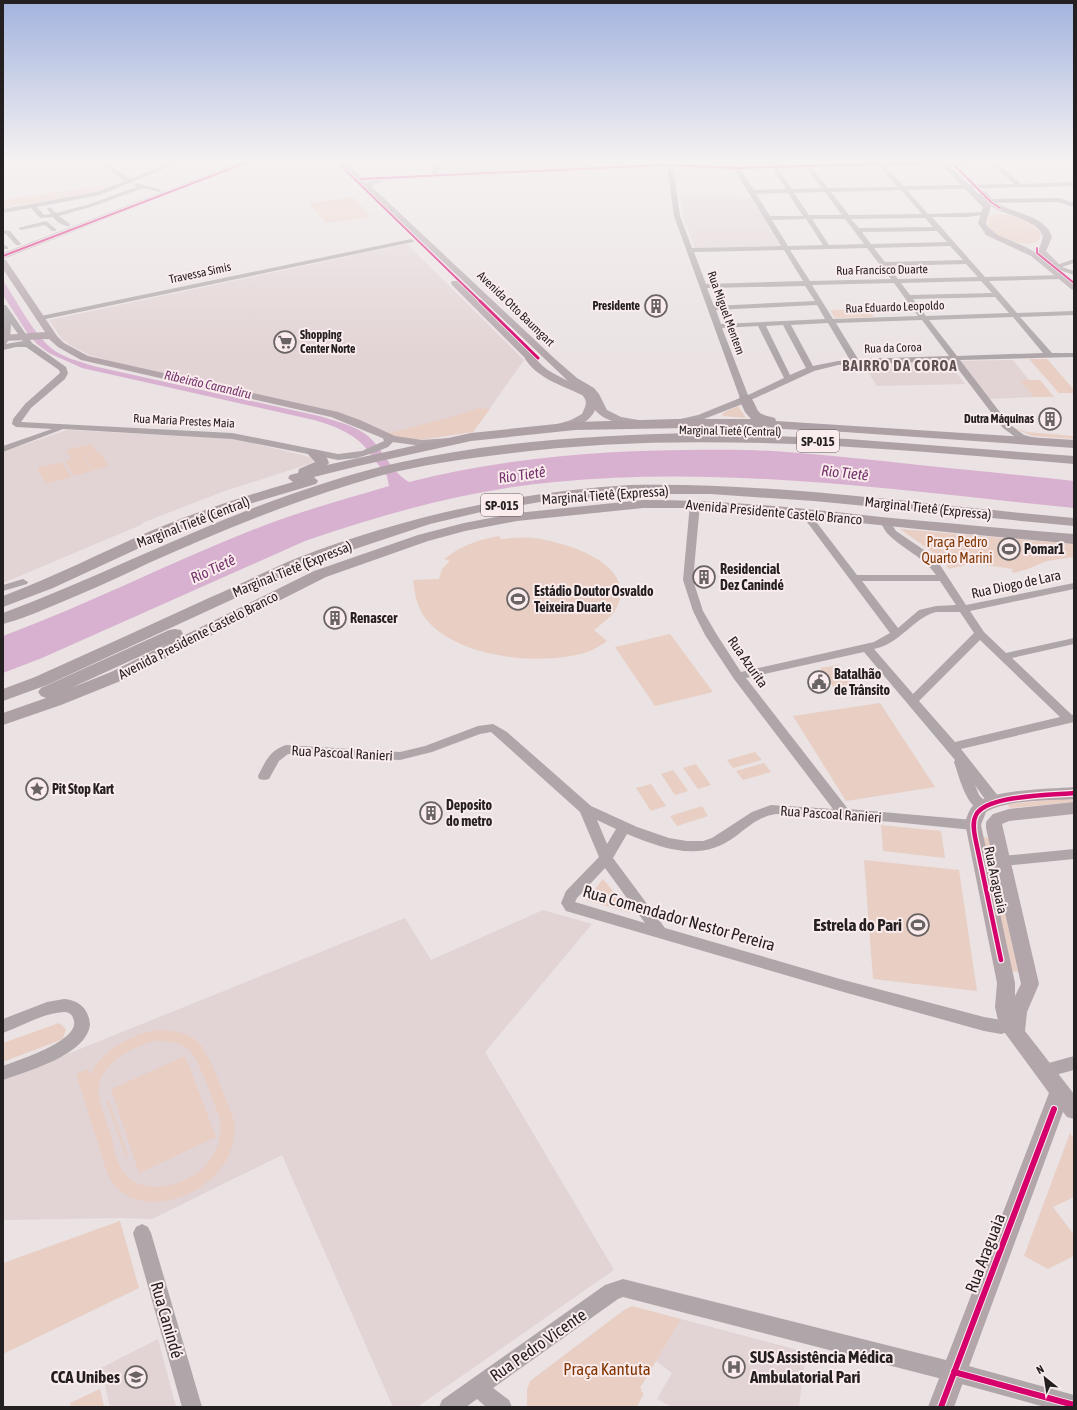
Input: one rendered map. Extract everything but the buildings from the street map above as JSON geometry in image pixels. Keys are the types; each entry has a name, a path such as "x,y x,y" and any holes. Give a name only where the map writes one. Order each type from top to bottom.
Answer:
{"highway":[{"path":"745,400 751,415 757,419 811,426"},
{"path":"720,410 718,414 721,418 742,423"},
{"path":"3,589 190,512 223,501 305,475 357,461 412,456 449,441 489,434 554,428 676,423 742,423 811,426 1074,444"},
{"name":"Marginal Tietê (Central)","path":"412,456 487,443 541,436 658,430 718,429 893,438 1074,454"},
{"name":"SP-015","path":"3,619 84,587 250,514 371,474 412,456 562,442 652,437 881,445 1074,460"},
{"path":"998,440 1021,446 1074,449"},
{"path":"223,501 241,492 318,466 322,463 322,460 314,453"},
{"name":"Marginal Tietê (Central)","path":"3,602 74,573 178,525 234,504 357,461 392,464"},
{"path":"3,609 262,503 349,476 371,474"},
{"name":"Marginal Tietê (Expressa)","path":"3,695 41,681 302,562 346,546 427,521 507,504 591,493 642,490 737,490 1074,522"},
{"path":"104,568 114,560 189,526 261,499 269,493"},
{"path":"3,719 345,555 384,542 463,521 511,511 565,504 624,499 679,497 736,498 980,525 1074,531"},
{"name":"Avenida Presidente Castelo Branco","path":"52,696 117,676 320,574 389,549 464,527 517,517 643,504 694,504 804,512 885,522 1074,539"},
{"path":"862,513 875,512 1011,521 1036,519"},
{"path":"3,596 51,577 130,542 135,535"},
{"path":"3,708 52,696"},
{"path":"3,728 52,696"}],"main road":[{"path":"68,225 41,233 19,247 3,262 41,318 51,336 61,345 85,358 334,414 356,422 385,442 449,441"},
{"path":"4,250 19,247 78,225"},
{"name":"Avenida Otto Baumgart","path":"395,225 528,355 535,365 556,381 586,393 590,397 592,404 587,416 554,428"},
{"name":"Avenida Otto Baumgart","path":"408,225 551,361 573,380 590,390 594,394 600,409 613,418 625,422 648,424"},
{"path":"983,225 993,235 1031,252 1074,280"},
{"path":"1037,225 1042,228 1046,234 1047,240 1042,252 1074,287"},
{"path":"1016,246 1044,245"},
{"path":"455,283 468,281"},
{"path":"4,340 27,339 40,334 51,336"},
{"path":"535,365 549,369 555,367 551,361"},
{"path":"997,839 991,831 986,828 973,825 976,813 994,808 1074,793"},
{"path":"994,808 1074,808"},
{"name":"Rua Araguaia","path":"994,808 994,825 1030,984 1013,1026"},
{"name":"Rua Araguaia","path":"941,1407 1060,1092 1013,1026 1005,1007 1006,983 973,825"},
{"path":"1004,972 1016,979 1028,977"},
{"path":"1060,1092 1074,1110"}],"street":[{"path":"21,228 38,225"},
{"path":"48,225 54,230"},
{"name":"Rua Miguel Mentem","path":"680,225 745,400"},
{"path":"772,225 855,361"},
{"path":"813,225 828,248"},
{"path":"854,225 882,264 1008,429 1021,436 1040,442"},
{"path":"934,225 984,279 1050,356"},
{"path":"33,226 41,233"},
{"path":"858,230 938,229"},
{"path":"3,232 8,232 19,247"},
{"name":"Travessa Simis","path":"41,318 411,241"},
{"path":"690,250 952,244"},
{"path":"1059,270 1074,261"},
{"path":"882,264 968,262"},
{"path":"1059,270 1074,273"},
{"name":"Rua Francisco Duarte","path":"703,286 984,279 1059,270"},
{"path":"908,297 998,295"},
{"path":"711,308 819,303"},
{"path":"5,311 27,339 63,369 64,373 62,377 29,405 18,418 16,424 64,428"},
{"path":"4,340 5,311"},
{"name":"Rua Eduardo Leopoldo","path":"718,326 786,322 1074,313"},
{"path":"786,322 811,369"},
{"path":"761,324 788,379"},
{"path":"3,348 24,344 27,339"},
{"name":"Rua da Coroa","path":"676,423 701,417 745,400 811,369 855,361 1074,355"},
{"name":"Rua Maria Prestes Maia","path":"3,449 64,428 251,438 314,453 357,461 385,442"},
{"name":"Rua Azurita","path":"694,504 692,544 688,568 690,587 698,611 711,635 738,676 844,814"},
{"path":"804,512 897,634"},
{"path":"885,522 892,532 930,560 980,634 1071,719"},
{"path":"855,578 943,578"},
{"name":"Rua Diogo de Lara","path":"738,676 878,645 897,634 923,612 936,609 963,609 1074,586"},
{"path":"912,701 980,634"},
{"path":"1004,657 1074,641"},
{"path":"868,648 954,750 973,797 994,808"},
{"path":"954,750 1071,719"},
{"name":"Rua Pascoal Ranieri","path":"264,776 276,756 282,750 292,749 400,756 428,749 478,730 493,728 503,734 586,810 624,828 667,843 700,847 711,845 719,842 755,816 771,810 844,814 973,825"},
{"path":"586,810 606,858 659,932"},
{"path":"606,858 624,828"},
{"path":"1002,861 1074,854"},
{"name":"Rua Comendador Nestor Pereira","path":"606,858 571,895 568,903 571,907 895,1000 1001,1027 1013,1026"},
{"path":"3,1026 41,1011 59,1006 70,1006 80,1014 82,1022 82,1030 76,1038 66,1045 49,1054 3,1073"},
{"path":"1044,1070 1074,1063"},
{"name":"Rua Canindé","path":"142,1233 192,1407"},
{"name":"Rua Pedro Vicente","path":"449,1407 612,1292 618,1289 628,1288 954,1372"},
{"path":"954,1372 1074,1405"},
{"path":"478,1388 502,1407"}],"shaded area":[{"path":"686,225 768,225 780,246 695,248"},
{"name":"Shopping Center Norte","path":"407,244 524,360 473,432 422,440 395,438 365,423 119,364 89,355 62,339 49,320"},
{"path":"1013,360 1029,380 1021,381 1034,397 989,399 961,361"},
{"path":"943,362 949,364 965,384 877,386 863,364"},
{"path":"67,430 236,439 310,457 313,462 222,492 142,523 143,524 3,583 3,452"},
{"path":"543,910 592,924 485,1052 614,1270 417,1407 393,1407 282,1155 152,1219 119,1218 3,1220 3,1080 405,918 431,960"},
{"name":"SUS Assistência Médica Ambulatorial Pari","path":"681,1319 806,1352 799,1407 672,1407 657,1399 672,1373 656,1361"},
{"name":"CCA Unibes","path":"158,1339 176,1407 110,1407 101,1368"}],"green space":[{"path":"1031,225 1041,233 1040,238 1036,243 1030,244 1016,242 1003,237 988,226"},
{"path":"869,309 874,317 836,318 830,310"},
{"path":"1029,359 1047,359 1074,390 1074,393 1059,393"},
{"path":"1020,380 1040,380 1054,397 1034,397"},
{"path":"738,406 746,418 723,416 722,414 725,412"},
{"path":"479,408 490,409 473,432 421,439 409,439 386,434 451,417"},
{"path":"1012,428 1027,432 1074,436 1074,439 1033,436"},
{"path":"91,444 97,452 71,459 66,450"},
{"path":"99,452 109,466 93,470 84,456"},
{"path":"83,456 92,471 74,476 65,461"},
{"path":"62,462 71,477 46,484 37,468"},
{"name":"Praça Pedro Quarto Marini","path":"900,529 1074,544 1074,557 1047,561 1014,573 1011,571 1013,569 985,565 982,561 949,569 942,559"},
{"name":"Estádio Doutor Osvaldo Teixeira Duarte","path":"500,536 500,539 534,538 563,544 596,558 609,568 618,579 621,593 614,612 594,630 607,641 592,650 576,655 558,658 515,658 472,648 452,640 436,629 423,615 419,607 413,580 439,579 442,569 450,561 444,559 470,544 484,539"},
{"path":"670,634 713,692 655,706 615,647"},
{"path":"838,665 854,687 836,691 820,668"},
{"path":"880,703 935,787 846,801 793,716"},
{"path":"755,752 762,760 733,768 727,760"},
{"path":"764,763 771,772 743,780 736,771"},
{"path":"696,764 711,785 698,789 683,768"},
{"path":"673,770 688,791 675,795 661,774"},
{"path":"651,784 666,806 651,811 636,788"},
{"path":"1074,798 1074,802 1011,808 1008,806 1009,804"},
{"path":"702,806 708,816 677,826 670,816"},
{"path":"881,825 941,831 945,858 883,851"},
{"path":"983,837 989,838 1018,972 1012,971"},
{"name":"Estrela do Pari","path":"864,860 959,870 977,991 873,979"},
{"path":"603,879 631,913 586,900"},
{"path":"59,1023 66,1029 63,1039 3,1062 3,1043"},
{"path":"156,1030 172,1031 188,1035 197,1041 207,1056 235,1123 230,1153 221,1168 211,1179 199,1188 185,1195 171,1200 156,1202 141,1200 127,1195 112,1182 106,1169 76,1074 88,1069 90,1075 102,1058 118,1045","holes":["156,1041 173,1042 188,1049 192,1054 201,1070 219,1116 221,1131 216,1151 203,1168 195,1175 162,1187 150,1187 139,1184 130,1179 122,1170 116,1157 99,1098 99,1087 102,1077 108,1068 125,1053"]},
{"path":"185,1056 216,1137 139,1173 111,1089"},
{"path":"109,1101 128,1157 126,1158 107,1102"},
{"path":"1070,1133 1074,1139 1074,1197 1053,1207 1074,1235 1074,1256 1048,1269 1024,1256"},
{"path":"120,1221 139,1288 3,1354 3,1263"},
{"name":"Praça Kantuta","path":"632,1306 681,1319 640,1388 642,1390 641,1392 644,1393 637,1407 527,1407 527,1390 530,1381 624,1310"},
{"path":"100,1389 104,1407 71,1407 70,1403"}],"water":[{"name":"Rio Tietê","path":"3,280 25,316 44,342 51,348 71,359 93,366 319,416 345,424 363,432 368,436 396,472 409,482 492,465 576,455 661,450 746,450 883,461 1074,481 1074,508 880,488 750,478 685,476 620,478 555,482 523,486 428,504 366,521 305,541 42,658 3,673 3,636 70,609 234,537 313,509 389,486 387,476 364,446 347,433 334,427 314,420 82,368 49,353 37,344 26,331 3,295"}],"cycle path":[{"path":"3,256 84,225"},
{"path":"401,225 538,358"},
{"path":"1037,248 1037,253 1074,283"},
{"path":"1001,960 975,837 974,818 983,807 993,803 1021,797 1074,793"},
{"path":"941,1407 1054,1109"},
{"path":"954,1372 1074,1405"}],"place":[{"name":"Presidente","path":"656,306"},
{"name":"Shopping Center Norte","path":"285,342"},
{"name":"Dutra Máquinas","path":"1050,419"},
{"name":"Pomar1","path":"1009,549"},
{"name":"Residencial Dez Canindé","path":"704,577"},
{"name":"Estádio Doutor Osvaldo Teixeira Duarte","path":"518,599"},
{"name":"Renascer","path":"335,618"},
{"name":"Batalhão de Trânsito","path":"819,682"},
{"name":"Pit Stop Kart","path":"37,789"},
{"name":"Deposito do metro","path":"431,813"},
{"name":"Estrela do Pari","path":"918,925"},
{"name":"SUS Assistência Médica Ambulatorial Pari","path":"734,1367"},
{"name":"CCA Unibes","path":"136,1377"}],"district":[{"name":"BAIRRO DA COROA","path":"900,366"}],"water label":[{"name":"Ribeirão Carandiru","path":"208,384"}]}
